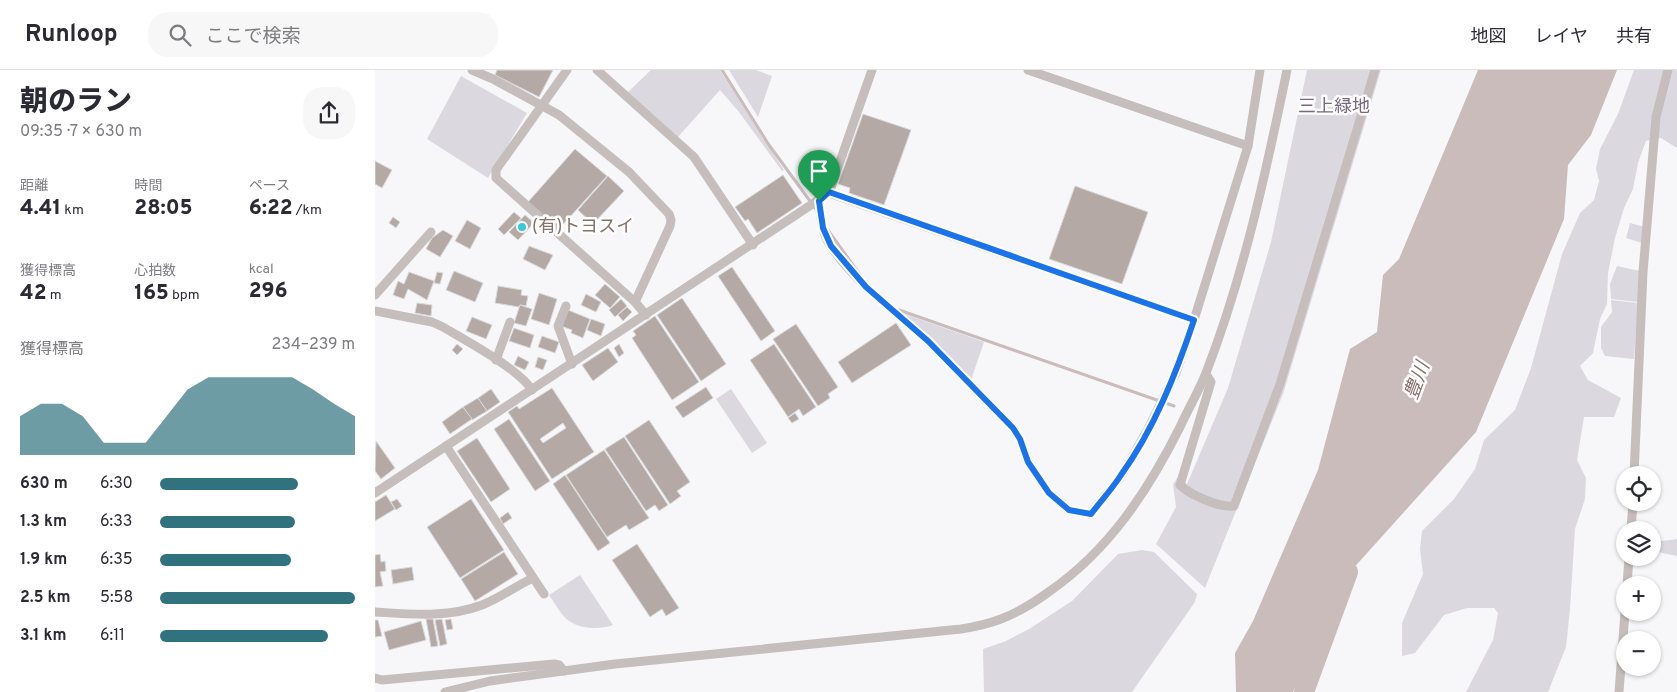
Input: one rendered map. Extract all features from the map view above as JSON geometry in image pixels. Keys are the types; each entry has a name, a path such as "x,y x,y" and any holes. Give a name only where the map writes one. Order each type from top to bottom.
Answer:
{"street":[{"path":"472,70 559,115 629,172 669,214 670,226 635,302"},
{"path":"567,70 496,170 496,178 635,302 646,315"},
{"path":"597,70 694,156 753,245"},
{"path":"375,493 819,201 829,192 872,70"},
{"path":"1028,70 1247,146"},
{"path":"819,201 823,228 831,246 866,287 928,341 1013,428 1020,439 1028,462 1039,480 1053,497 1069,510 1091,514 1122,474 1148,429 1176,373 1247,146 1260,70"},
{"path":"445,692 490,681 624,663 961,629 1000,620 1017,612 1059,585 1084,565 1123,522 1167,453 1206,374 1238,279 1270,153 1287,70"},
{"path":"1206,374 1211,382 1180,484 1186,492 1225,506 1234,506 1280,384 1375,70"},
{"path":"1634,466 1643,272 1656,117 1668,70"},
{"path":"829,192 1194,320"},
{"path":"375,295 431,232"},
{"path":"566,306 558,326 572,364"},
{"path":"375,311 432,322 452,332 527,382 532,390"},
{"path":"496,360 511,322"},
{"path":"446,446 544,594"},
{"path":"375,612 413,615 452,612 481,605 533,578"},
{"path":"1619,692 1624,621"},
{"path":"375,678 382,680 555,664 559,665 564,671"}],"green space":[{"path":"651,70 720,70 784,170 782,171 739,112 720,90 678,137 628,92"},
{"path":"729,70 756,70 772,76 758,117"},
{"name":"三上緑地","path":"1307,70 1381,70 1283,394 1205,588 1156,544 1176,507 1173,484 1178,477 1187,484 1228,388 1271,242"},
{"path":"1634,70 1677,70 1677,148 1661,138 1646,141 1638,163 1633,189 1624,208 1615,238 1608,273 1607,304 1600,319 1593,353 1580,366 1588,380 1621,398 1614,417 1584,417 1577,460 1586,478 1585,499 1575,529 1566,647 1548,692 1466,692 1493,640 1498,613 1494,608 1467,608 1444,615 1415,653 1402,656 1402,623 1423,574 1420,549 1422,531 1454,499 1475,469 1484,440 1515,410 1531,368 1562,254 1580,213 1594,200 1599,181 1596,169 1600,149 1618,114"},
{"path":"461,76 527,113 488,178 427,139"},
{"path":"1630,223 1644,227 1642,243 1626,238"},
{"path":"1617,266 1640,271 1638,302 1611,299 1610,284"},
{"path":"1611,300 1638,303 1634,359 1605,356 1601,348 1601,327 1612,312"},
{"path":"899,312 984,342 971,380"},
{"path":"731,389 767,443 752,453 716,399"},
{"path":"1677,539 1677,556 1661,553 1661,541"},
{"path":"1142,550 1154,552 1197,594 1195,602 1132,692 984,692 983,649 1006,641 1029,629 1072,601 1118,554"},
{"path":"580,575 613,625 590,628 575,624 565,618 557,608 549,595"}],"water":[{"path":"1478,70 1617,70 1591,135 1568,165 1564,219 1476,432 1350,572 1293,692 1236,692 1235,653 1253,621 1318,470 1350,349 1377,332 1383,275 1399,259"}],"building":[{"path":"497,70 553,70 539,97 495,75"},
{"path":"863,114 911,130 884,205 849,193 850,188 838,184"},
{"path":"575,149 607,176 559,229 528,202"},
{"path":"375,161 392,170 382,188 375,184"},
{"path":"783,175 802,203 757,233 748,219 745,221 735,207"},
{"path":"608,176 624,191 593,224 578,210"},
{"path":"1075,186 1148,212 1122,284 1049,259"},
{"path":"514,212 521,218 504,235 498,229"},
{"name":"(有)トヨスイ","path":"525,215 534,223 518,240 509,232"},
{"path":"393,217 400,222 396,228 389,223"},
{"path":"467,220 481,228 470,249 455,241"},
{"path":"443,230 453,236 440,257 426,249 432,238"},
{"path":"529,246 553,255 545,270 523,259"},
{"path":"732,267 775,331 761,341 718,276"},
{"path":"454,271 483,283 475,302 446,290"},
{"path":"409,272 434,281 427,300 408,289 404,299 393,295 398,281 404,284"},
{"path":"437,272 443,273 440,284 434,283"},
{"path":"605,284 620,297 610,308 595,295"},
{"path":"498,286 522,290 521,295 528,296 526,306 520,305 519,307 495,303"},
{"path":"539,293 557,299 549,325 531,319"},
{"path":"586,294 601,302 596,312 581,305"},
{"path":"682,298 726,364 701,381 657,315"},
{"path":"621,299 627,306 615,317 609,310"},
{"path":"417,303 432,305 431,316 415,313"},
{"path":"520,305 532,309 526,326 514,323"},
{"path":"627,307 632,312 623,321 618,315"},
{"path":"568,310 590,319 583,338 571,333 572,330 561,326"},
{"path":"655,316 699,382 672,400 632,338 636,335 633,331"},
{"path":"472,317 492,325 486,339 466,331"},
{"path":"591,319 605,324 601,336 587,330"},
{"path":"896,323 911,345 852,383 838,362"},
{"path":"796,324 838,387 828,394 830,398 818,406 773,339"},
{"path":"514,328 534,335 530,348 509,341"},
{"path":"542,336 559,342 555,353 538,347"},
{"path":"457,344 463,349 457,355 452,350"},
{"path":"619,344 624,353 619,357 614,348"},
{"path":"774,344 816,407 803,416 799,409 788,417 750,360"},
{"path":"608,348 618,362 593,381 582,365"},
{"path":"518,356 529,362 525,370 514,365"},
{"path":"538,357 547,360 543,370 535,367"},
{"path":"706,387 713,398 683,418 675,407"},
{"path":"552,388 594,452 552,479 508,412 517,406 519,409","holes":["563,423 566,428 543,443 540,439"]},
{"path":"491,389 500,402 487,411 478,398"},
{"path":"478,398 487,411 472,420 463,407"},
{"path":"463,407 472,419 450,434 442,422"},
{"path":"795,413 799,419 792,423 788,418"},
{"path":"509,419 550,481 535,491 494,429"},
{"path":"649,420 690,482 677,491 681,496 670,504 625,436"},
{"path":"624,437 668,505 659,511 655,505 646,511 605,449"},
{"path":"477,438 510,489 491,502 457,451"},
{"path":"376,441 395,468 381,479 375,471"},
{"path":"604,450 649,518 629,530 626,525 607,537 566,475"},
{"path":"565,475 610,543 598,551 553,484"},
{"path":"386,495 395,509 375,521 375,502"},
{"path":"397,499 402,506 396,510 391,502"},
{"path":"471,499 504,550 460,578 427,527"},
{"path":"508,512 512,518 503,524 500,518"},
{"path":"637,544 679,608 666,616 662,609 650,617 612,560"},
{"path":"504,552 518,574 475,601 461,579"},
{"path":"380,554 381,562 385,561 386,571 380,572 383,586 375,587 375,555"},
{"path":"412,567 414,580 393,584 391,570"},
{"path":"426,619 433,619 438,646 431,647"},
{"path":"442,619 447,644 440,646 435,620"},
{"path":"451,619 453,629 447,630 445,620"},
{"path":"375,620 378,620 382,636 375,637"},
{"path":"421,621 426,640 389,650 384,632"}],"waterway":[{"path":"722,70 769,145 818,212"},
{"path":"828,230 861,276"},
{"path":"899,310 1174,406"},
{"name":"豊川","path":"1304,692 1348,572"}],"place":[{"name":"(有)トヨスイ","path":"522,227"}],"route":[{"path":"829,192 1194,320 1176,373 1148,429 1122,474 1091,514 1069,510 1049,493 1028,462 1020,439 1013,428 928,341 866,287 831,246 823,228 819,201 829,192"}]}
